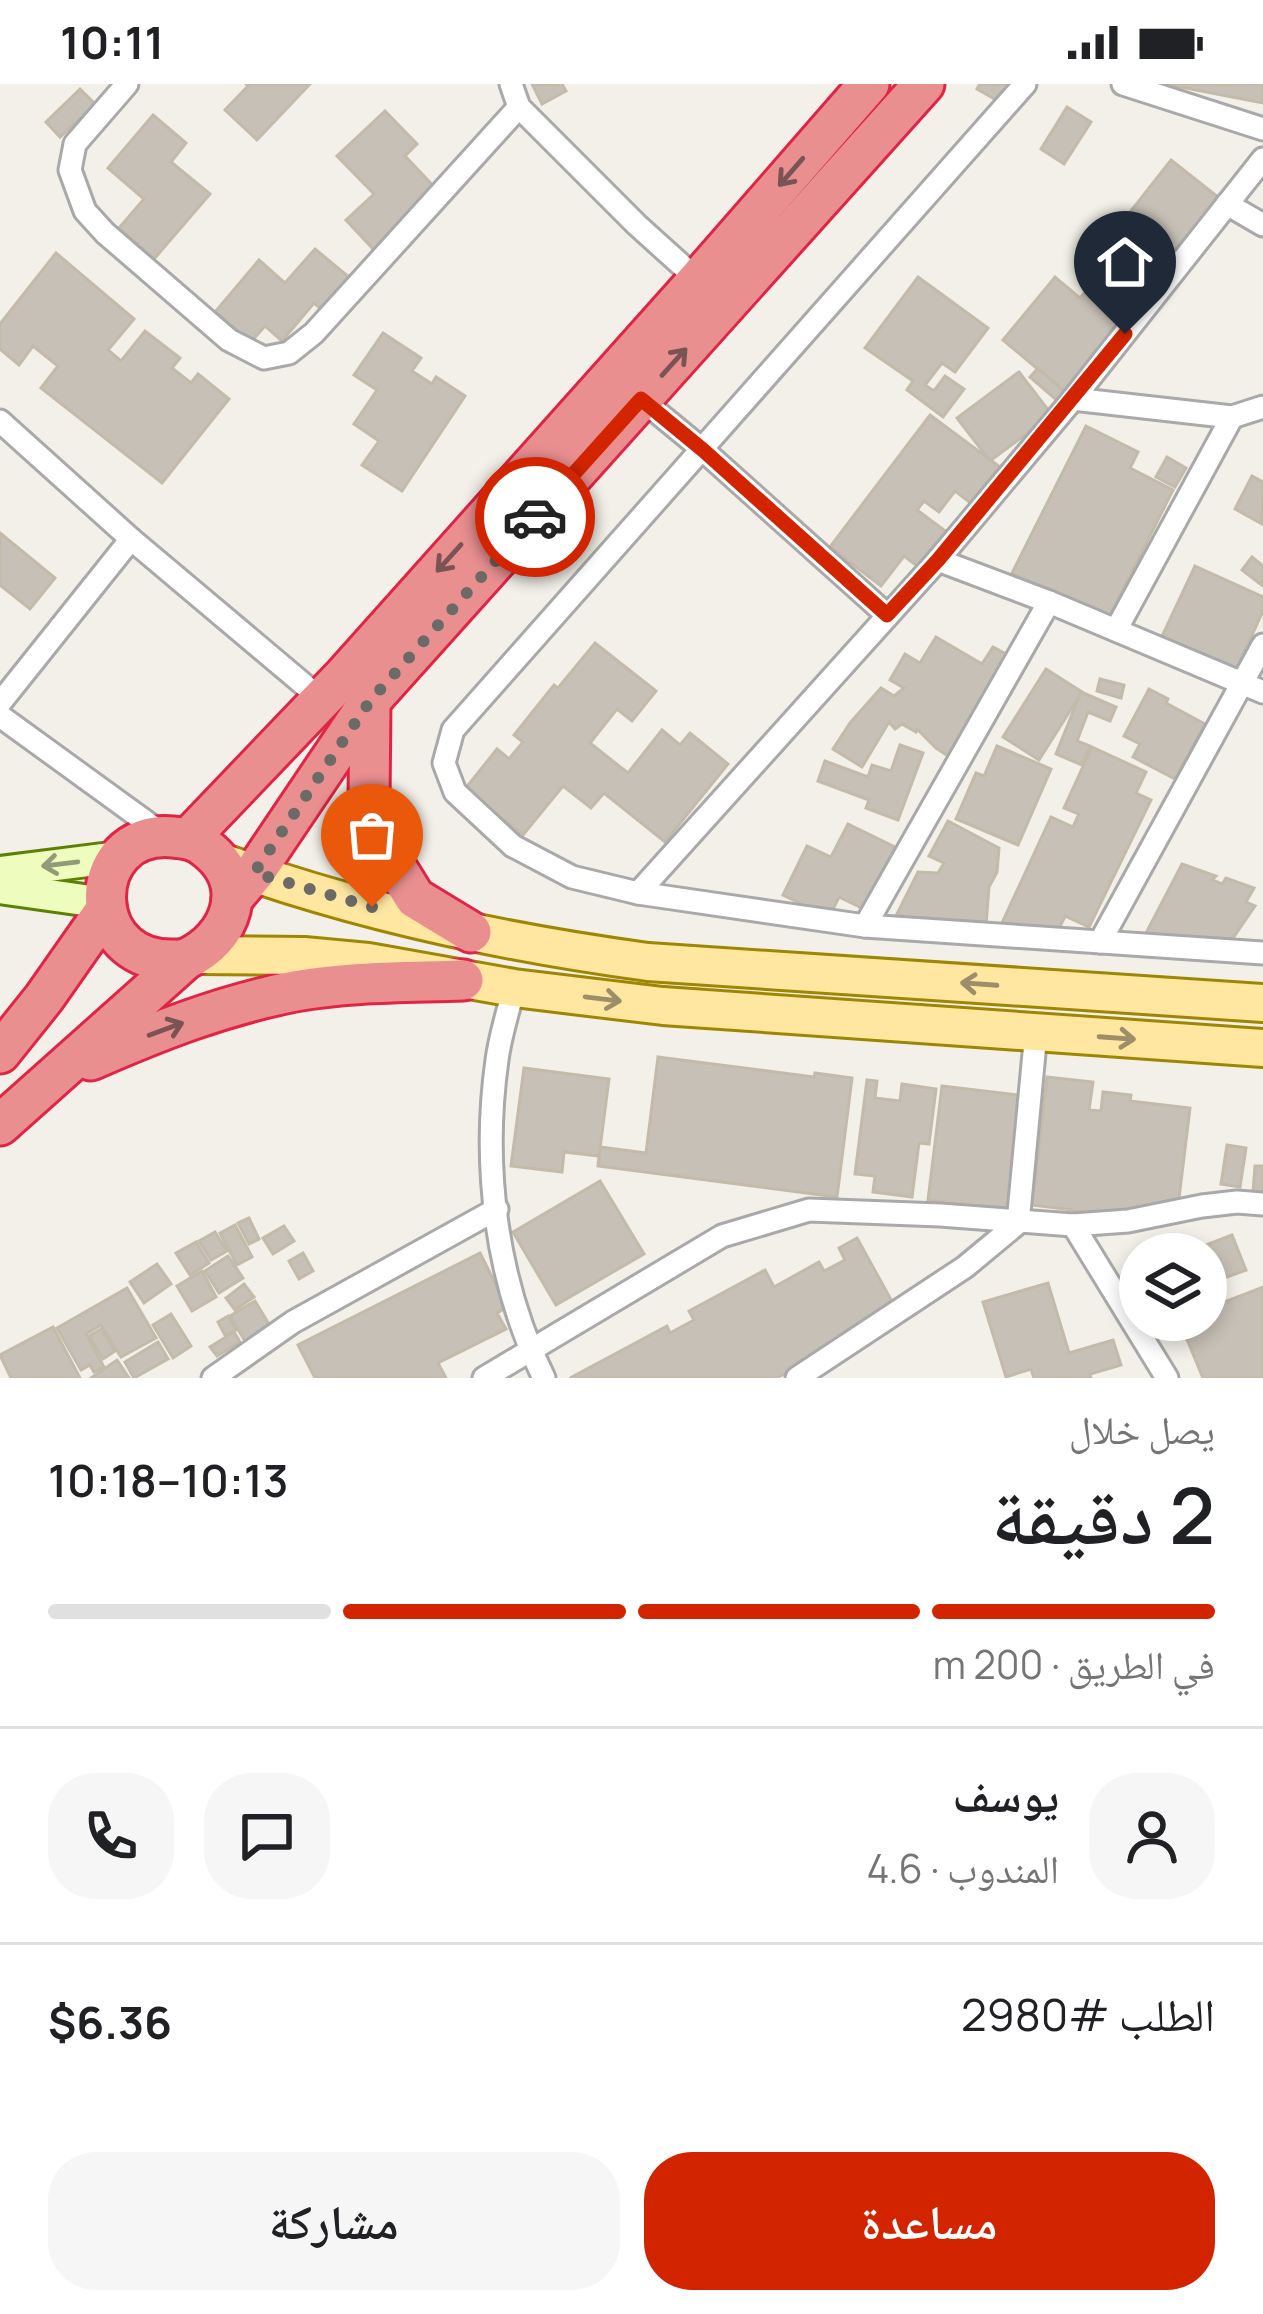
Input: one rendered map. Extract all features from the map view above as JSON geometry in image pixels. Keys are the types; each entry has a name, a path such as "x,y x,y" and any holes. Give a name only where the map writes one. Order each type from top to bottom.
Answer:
{"highway":[{"path":"212,862 321,699 869,84"},
{"path":"212,862 370,701 924,84"},
{"path":"370,701 369,802 381,843 415,898 471,932"},
{"path":"191,957 151,960 121,941 105,907 106,882 119,856 148,838 212,862"},
{"path":"0,1125 219,937 229,919 212,862"},
{"path":"0,1053 44,998 105,907"},
{"path":"58,1074 164,1028 295,991 463,980"}],"main road":[{"path":"0,872 119,856"},
{"path":"212,862 471,932 648,962 1263,1003"},
{"path":"0,888 105,907"},
{"path":"191,957 304,956 664,1006 1263,1048"}],"street":[{"path":"127,84 75,144 70,170 85,211 229,340 264,358 289,353 314,333 519,106"},
{"path":"511,84 519,106 698,280"},
{"path":"1025,84 453,730 444,763 455,792 514,846 572,877 638,893 865,926 1263,952"},
{"path":"1123,84 1263,129"},
{"path":"638,893 938,560 1263,159"},
{"path":"1227,204 1263,225"},
{"path":"641,399 887,615"},
{"path":"1073,399 1232,417 1263,407"},
{"path":"1116,630 1232,417"},
{"path":"0,421 321,699"},
{"path":"0,703 131,539"},
{"path":"938,560 1263,692"},
{"path":"865,926 1048,602"},
{"path":"1100,942 1263,646"},
{"path":"0,716 212,862"},
{"path":"514,988 497,1057 492,1112 496,1209 506,1276 544,1378"},
{"path":"797,1378 965,1267 1018,1223 1036,1032"},
{"path":"484,1378 722,1236 809,1210 1073,1225 1128,1221 1237,1202 1263,1204"},
{"path":"213,1378 293,1322 496,1209"},
{"path":"1073,1225 1168,1378"}],"building":[{"path":"246,84 310,84 257,140 225,110"},
{"path":"532,84 562,84 566,91 542,104"},
{"path":"980,84 1008,84 998,101 977,89"},
{"path":"1165,84 1263,84 1263,103"},
{"path":"80,89 95,104 60,137 46,122"},
{"path":"1067,107 1091,122 1064,164 1041,149"},
{"path":"385,111 417,144 405,156 439,192 376,252 346,220 374,194 337,156"},
{"path":"153,115 186,143 171,162 210,194 154,259 119,228 144,199 108,168"},
{"path":"1171,160 1223,201 1175,261 1156,246 1144,261 1117,240 1128,225 1123,221"},
{"path":"315,249 356,283 328,315 314,303 282,341 265,326 251,342 215,312 259,260 285,283"},
{"path":"56,253 134,319 108,350 121,361 145,331 180,358 172,368 191,383 198,374 229,399 162,483 41,388 58,366 33,346 19,365 0,349 0,324"},
{"path":"1105,269 1141,298 1065,392 1003,340 1055,277 1080,298"},
{"path":"918,277 988,328 955,372 942,363 925,385 934,391 945,376 964,389 943,417 907,390 913,381 865,348"},
{"path":"383,333 421,358 412,371 432,384 436,377 465,396 402,491 362,465 379,441 354,424 377,390 354,375"},
{"path":"1038,368 1066,393 1059,402 1030,377"},
{"path":"1019,372 1052,415 990,461 957,418"},
{"path":"930,415 1004,470 976,507 955,491 939,512 924,501 917,510 948,533 921,569 904,556 881,586 830,547"},
{"path":"1086,426 1138,452 1130,468 1173,490 1107,621 1012,573"},
{"path":"1167,457 1186,468 1175,487 1156,477"},
{"path":"1252,476 1263,482 1262,524 1235,509"},
{"path":"0,533 55,578 30,609 0,585"},
{"path":"1252,557 1263,566 1263,586 1242,570"},
{"path":"1195,566 1263,597 1263,611 1231,681 1157,647"},
{"path":"936,637 982,664 993,647 1010,656 948,756 917,729 902,724 895,729 889,722 862,767 833,749 881,688 894,696 904,688 890,680 905,654 920,663"},
{"path":"595,643 656,691 632,721 617,709 590,743 628,773 662,730 680,745 690,733 728,764 665,842 604,793 591,808 563,786 523,835 465,789 497,749 509,759 523,742 514,735"},
{"path":"1046,669 1082,692 1039,760 1003,737"},
{"path":"1100,679 1124,685 1121,698 1097,691"},
{"path":"1149,689 1205,724 1175,779 1133,757 1140,744 1124,736"},
{"path":"1081,692 1116,707 1110,721 1088,712 1077,741 1090,746 1082,765 1056,754"},
{"path":"900,745 923,753 898,820 866,808 869,800 818,781 825,761 868,777 872,765 891,771"},
{"path":"997,746 1051,769 1018,845 956,819 976,773 984,776"},
{"path":"1092,747 1146,772 1136,793 1151,800 1089,927 1065,916 1051,946 1002,923 1051,817 1073,827 1079,814 1064,808"},
{"path":"948,821 999,848 997,872 989,887 985,939 895,918 918,872 938,873 944,863 929,856"},
{"path":"848,824 903,851 872,913 839,897 829,917 783,895 807,846 831,857"},
{"path":"1182,864 1216,876 1212,880 1222,884 1226,878 1254,888 1246,902 1255,906 1229,944 1145,935"},
{"path":"658,1057 852,1078 837,1197 598,1166 600,1147 646,1153"},
{"path":"524,1068 609,1079 599,1156 564,1152 562,1172 511,1166"},
{"path":"1047,1077 1093,1082 1089,1110 1101,1111 1103,1092 1131,1095 1130,1101 1190,1108 1176,1223 1032,1205"},
{"path":"867,1080 877,1081 875,1098 900,1101 902,1084 936,1089 929,1144 919,1143 912,1197 873,1192 875,1176 855,1174"},
{"path":"942,1086 1027,1096 1014,1210 928,1200"},
{"path":"1227,1145 1246,1148 1240,1187 1221,1184"},
{"path":"1255,1166 1263,1166 1263,1192 1253,1192"},
{"path":"600,1181 644,1254 556,1305 513,1232"},
{"path":"249,1218 259,1239 249,1244 238,1223"},
{"path":"235,1225 252,1257 237,1265 220,1233"},
{"path":"284,1226 294,1241 273,1254 263,1238"},
{"path":"215,1232 227,1251 211,1260 199,1241"},
{"path":"1232,1235 1246,1270 1227,1277 1227,1237"},
{"path":"857,1238 900,1316 776,1378 570,1378 667,1326 670,1333 694,1320 689,1311 765,1270 774,1287 819,1262 824,1271 845,1260 839,1248"},
{"path":"196,1242 209,1263 190,1275 176,1253"},
{"path":"303,1253 313,1271 299,1279 289,1261"},
{"path":"480,1253 507,1307 497,1313 506,1329 438,1363 446,1378 315,1378 298,1345"},
{"path":"228,1256 243,1278 219,1293 205,1271"},
{"path":"157,1264 171,1284 144,1303 130,1282"},
{"path":"202,1271 216,1297 192,1311 177,1286"},
{"path":"1048,1283 1069,1353 1113,1340 1121,1365 1090,1374 1091,1378 1034,1378 1031,1369 1006,1377 983,1302"},
{"path":"244,1284 254,1297 235,1310 226,1298"},
{"path":"1263,1287 1263,1378 1203,1378 1188,1341 1227,1341 1227,1301"},
{"path":"127,1288 156,1338 121,1357 101,1325 86,1334 104,1367 94,1372 90,1365 81,1370 57,1328"},
{"path":"255,1301 270,1326 245,1341 230,1316"},
{"path":"171,1314 191,1346 173,1358 153,1325"},
{"path":"228,1316 236,1330 225,1335 218,1322"},
{"path":"53,1327 80,1378 11,1378 0,1355"},
{"path":"101,1329 115,1351 103,1359 89,1336"},
{"path":"234,1332 240,1342 217,1356 210,1347"},
{"path":"158,1342 168,1359 134,1378 125,1362"},
{"path":"117,1360 129,1378 91,1378"}],"way so far":[{"path":"372,907 254,873 370,701 535,517"}],"route":[{"path":"535,517 641,399 887,615 1125,334"}]}
